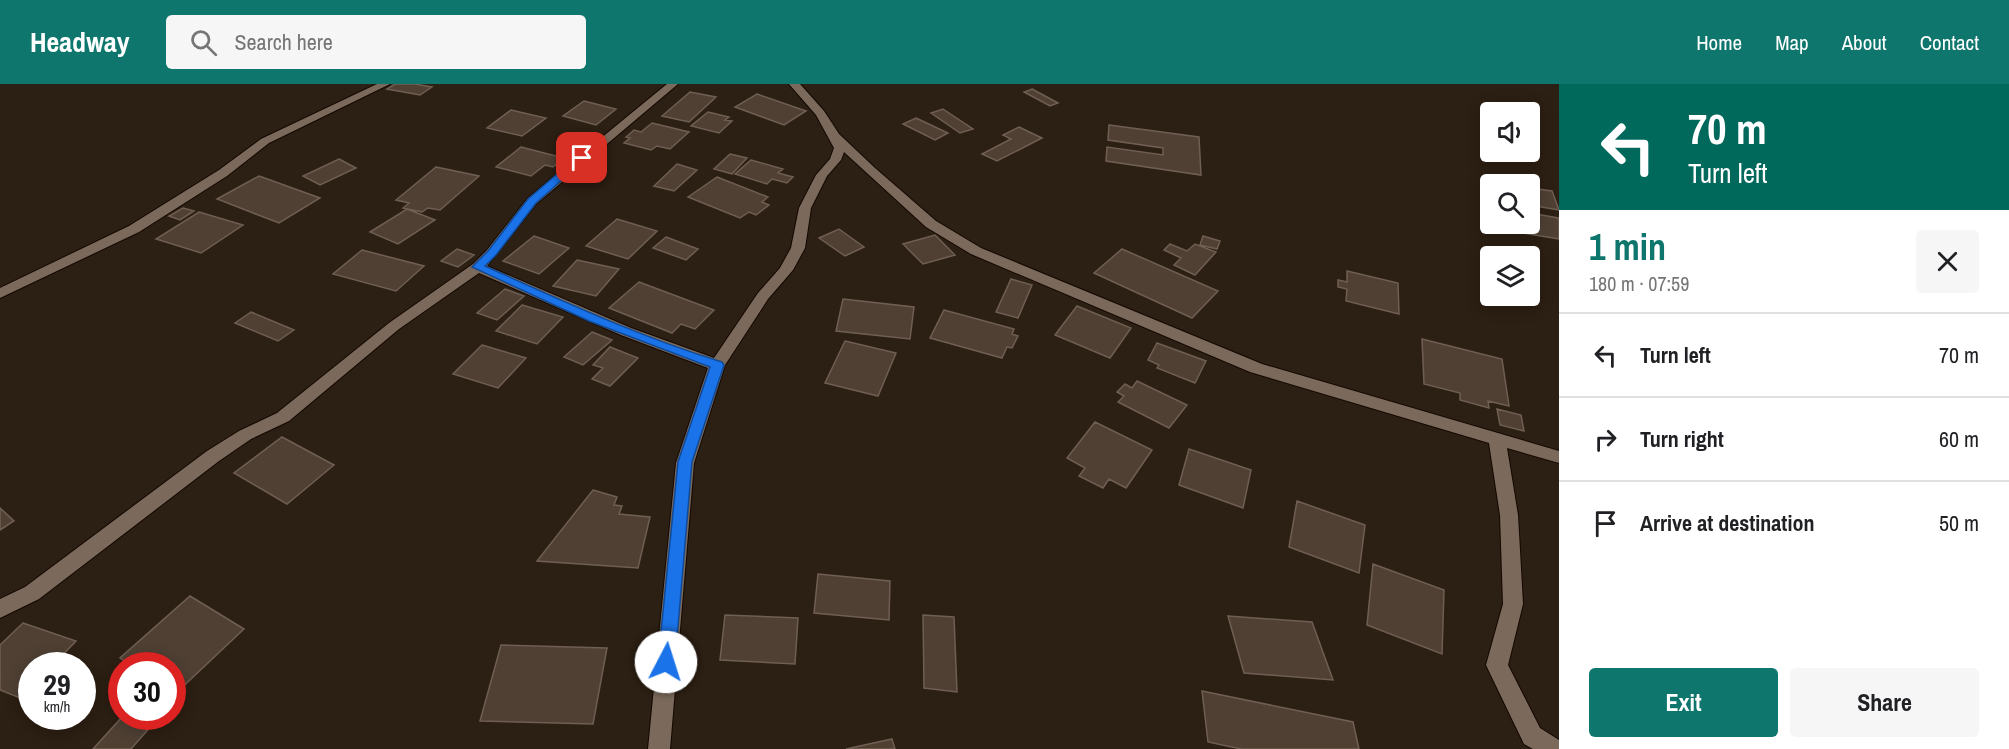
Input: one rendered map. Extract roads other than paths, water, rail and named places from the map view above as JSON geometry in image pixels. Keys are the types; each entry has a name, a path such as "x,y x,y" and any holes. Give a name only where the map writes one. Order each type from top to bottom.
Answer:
{"street":[{"path":"0,294 134,229 223,173 265,141 385,84"},
{"path":"0,609 32,592 213,456 245,435 283,417 394,326 478,267 492,253 532,201 673,84"},
{"path":"659,749 685,462 717,365 763,296 786,270 798,248 805,208 822,175 835,160 840,148 820,112 795,84"},
{"path":"835,136 931,224 976,251 1256,368 1559,457"},
{"path":"478,267 593,319 717,365"},
{"path":"1497,440 1509,515 1514,604 1497,665 1532,736 1554,749"}]}
